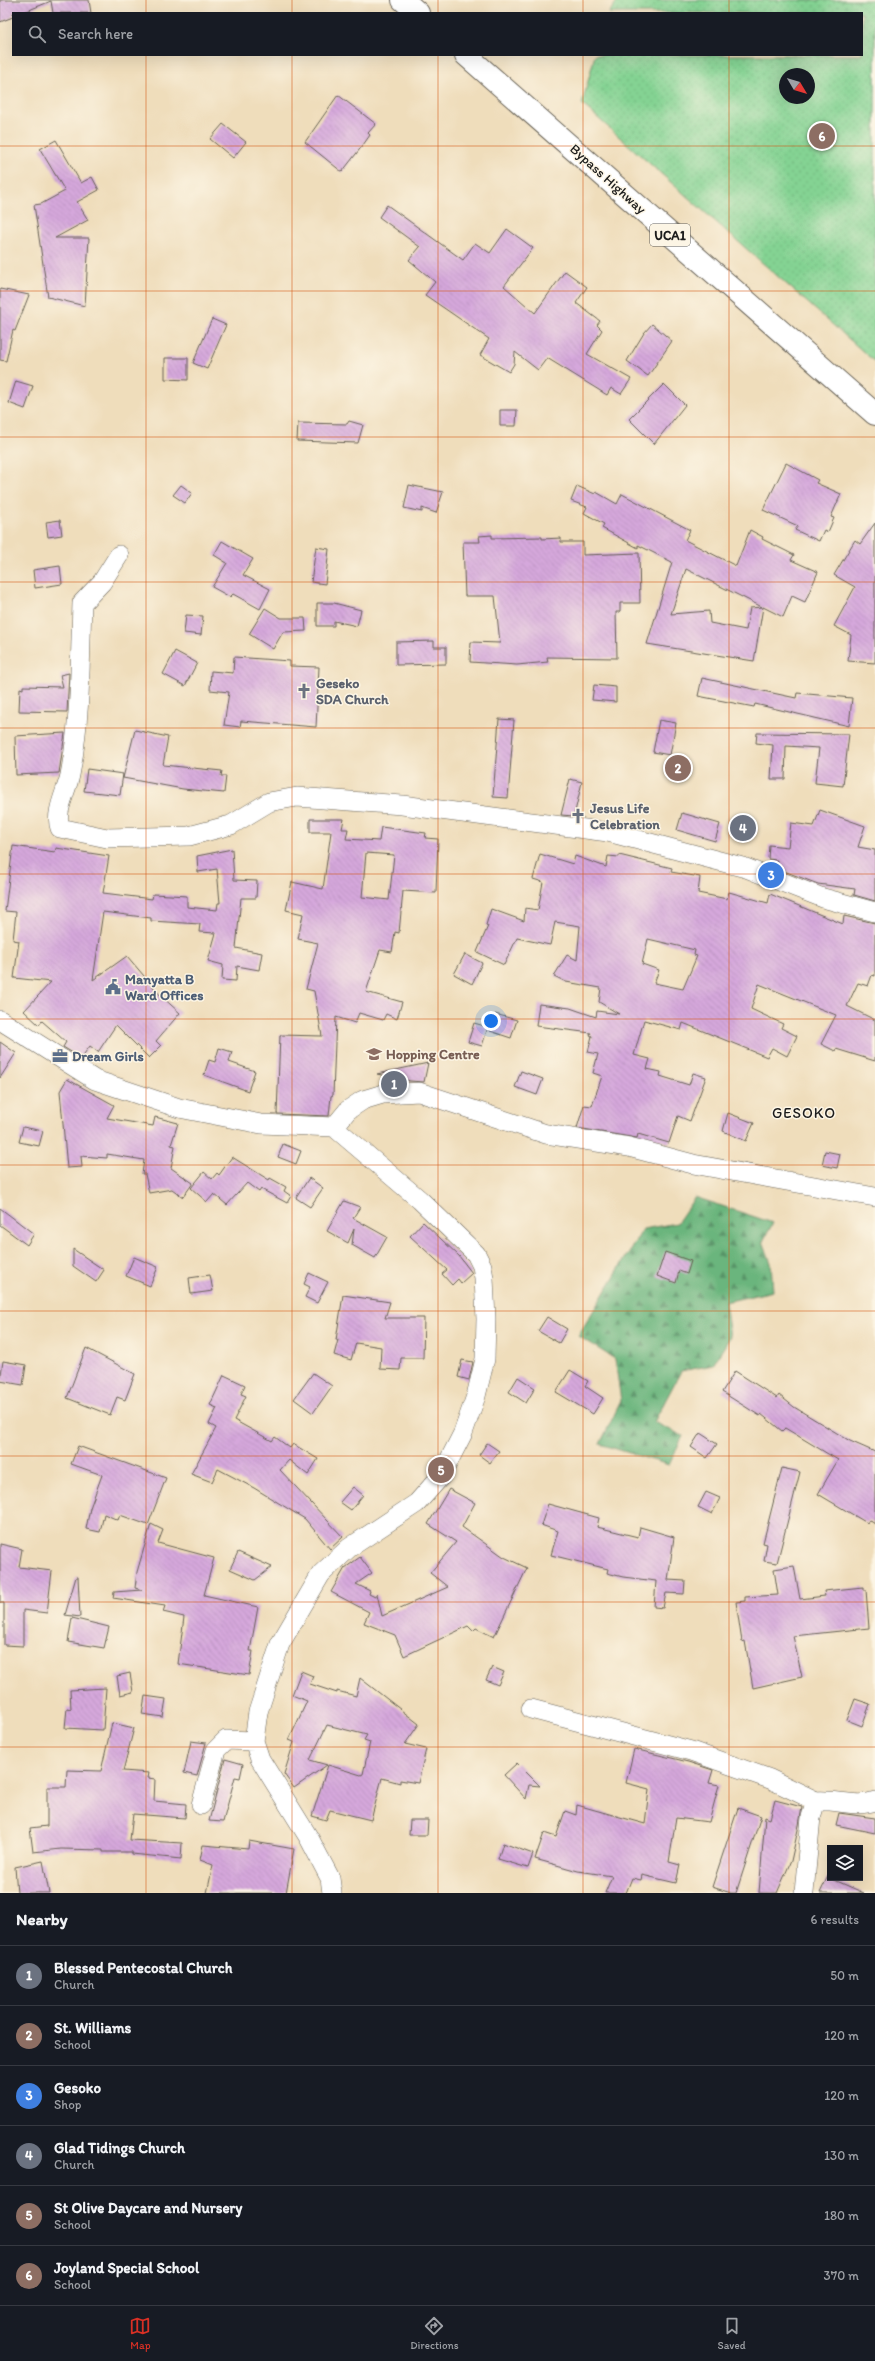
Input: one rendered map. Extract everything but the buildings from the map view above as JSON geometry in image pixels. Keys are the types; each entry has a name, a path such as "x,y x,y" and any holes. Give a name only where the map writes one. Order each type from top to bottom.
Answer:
{"main road":[{"path":"403,0 417,12"},
{"name":"Bypass Highway","path":"467,56 875,414"}],"street":[{"path":"119,555 102,582 82,603 79,699 70,775 59,813 58,823 60,828 107,838 189,836 231,825 269,802 297,797 402,805 608,832 746,868 823,898 875,912"},
{"path":"0,1020 95,1080 179,1108 261,1124 334,1127 420,1200 476,1254 482,1266 484,1278 485,1359 476,1396 463,1433 441,1476 417,1503 350,1548 321,1574 280,1644 258,1712 254,1741 260,1759 309,1838 330,1878 332,1893"},
{"path":"334,1127 348,1110 363,1100 383,1094 419,1092 546,1134 629,1147 693,1164 875,1197"},
{"path":"531,1709 691,1751 770,1779 816,1801 829,1800 867,1804 875,1801"},
{"path":"201,1805 216,1750 226,1740 254,1741"},
{"path":"804,1893 811,1817 816,1801"}],"green space":[{"path":"618,0 875,0 875,362 582,104 595,56 863,56 863,12 610,12"},
{"path":"695,1197 773,1223 763,1241 771,1263 773,1291 725,1302 730,1337 713,1365 681,1371 654,1422 683,1436 669,1465 600,1444 621,1401 615,1359 578,1336 643,1229 677,1223"}],"place":[{"name":"Joyland Special School","path":"822,136"},
{"name":"Geseko SDA Church","path":"304,691"},
{"name":"St. Williams","path":"678,768"},
{"name":"Jesus Life Celebration","path":"578,816"},
{"name":"Glad Tidings Church","path":"743,828"},
{"name":"Gesoko","path":"771,875"},
{"name":"Manyatta B Ward Offices","path":"113,987"},
{"name":"Hopping Centre","path":"374,1054"},
{"name":"Dream Girls","path":"60,1056"},
{"name":"Blessed Pentecostal Church","path":"394,1084"},
{"name":"St Olive Daycare and Nursery","path":"441,1470"}],"district":[{"name":"GESOKO","path":"804,1113"}]}
